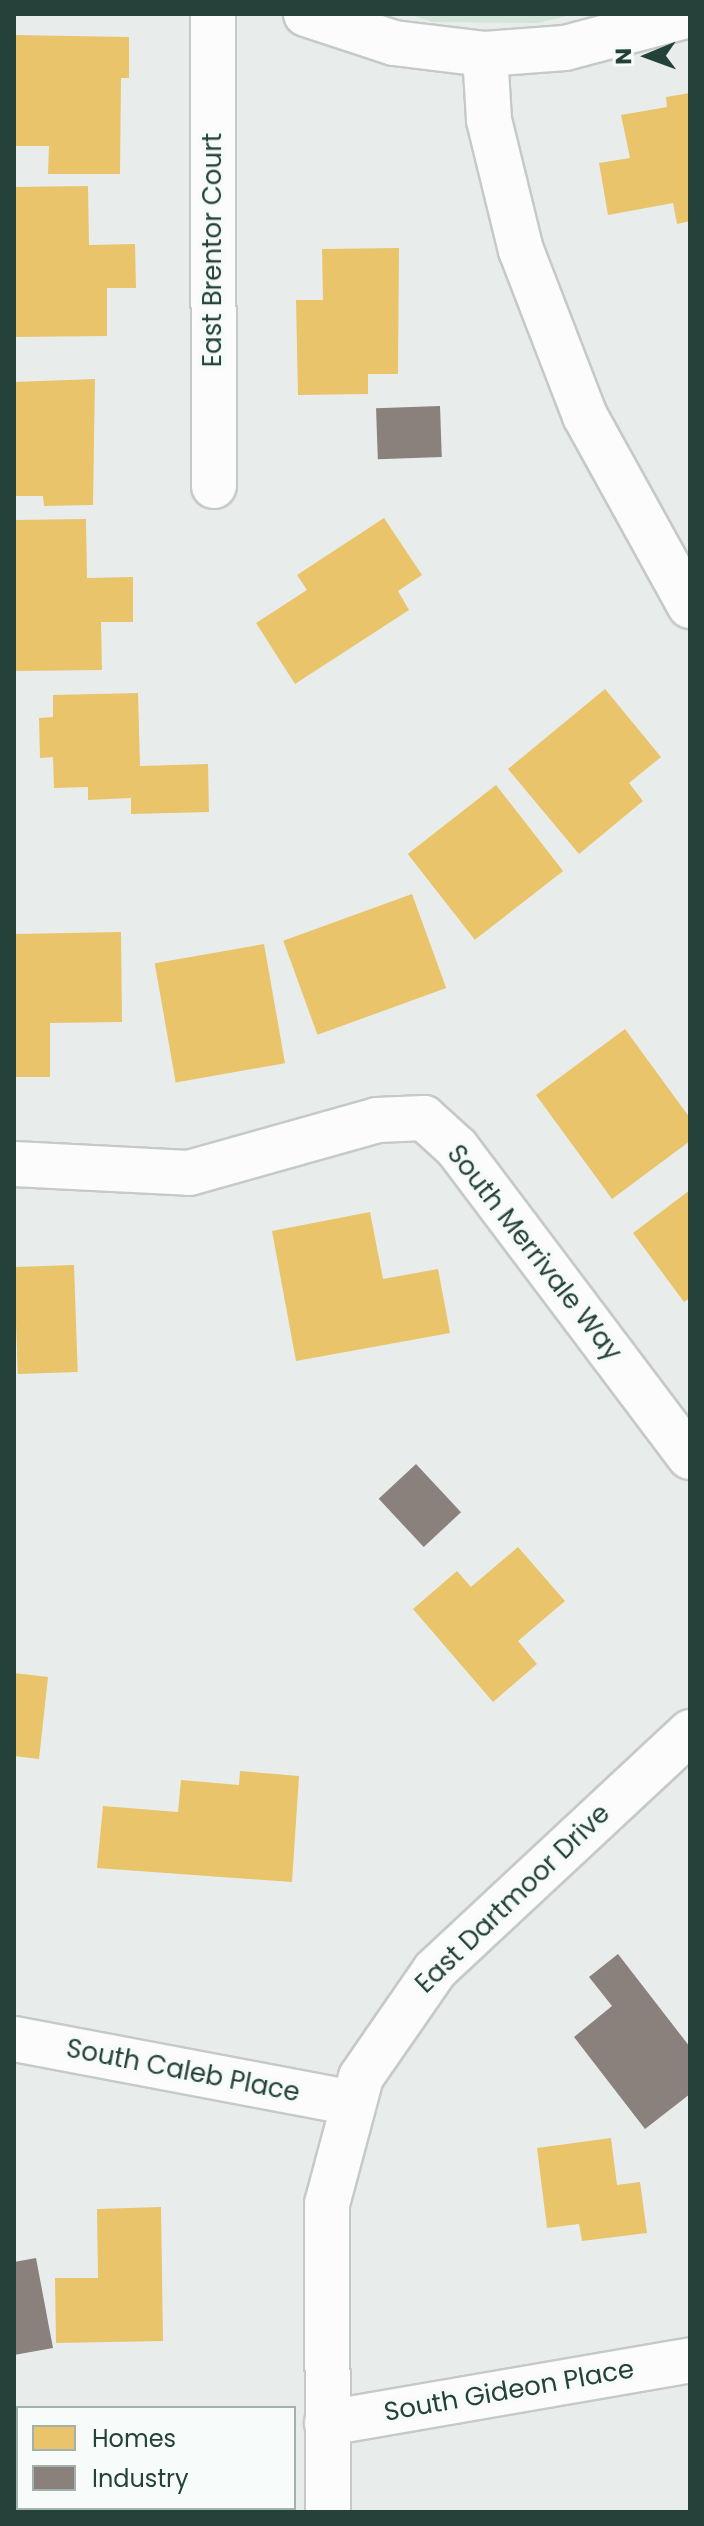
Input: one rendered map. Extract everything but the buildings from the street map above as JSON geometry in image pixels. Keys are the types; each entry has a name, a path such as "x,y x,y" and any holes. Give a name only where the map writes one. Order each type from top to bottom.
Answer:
{"street":[{"name":"East Brentor Court","path":"213,14 214,486"},
{"path":"306,14 394,43 485,54 565,48 690,15"},
{"path":"485,54 489,120 521,250 585,416 690,606"},
{"name":"South Merrivale Way","path":"14,1164 189,1173 377,1120 424,1118 457,1148 690,1457"},
{"name":"East Dartmoor Drive","path":"328,2512 327,2204 352,2103 382,2039 435,1970 690,1732"},
{"name":"South Caleb Place","path":"14,2039 352,2103"},
{"name":"South Gideon Place","path":"327,2423 690,2360"}],"green space":[{"path":"409,14 575,14 538,23 432,22"}]}
